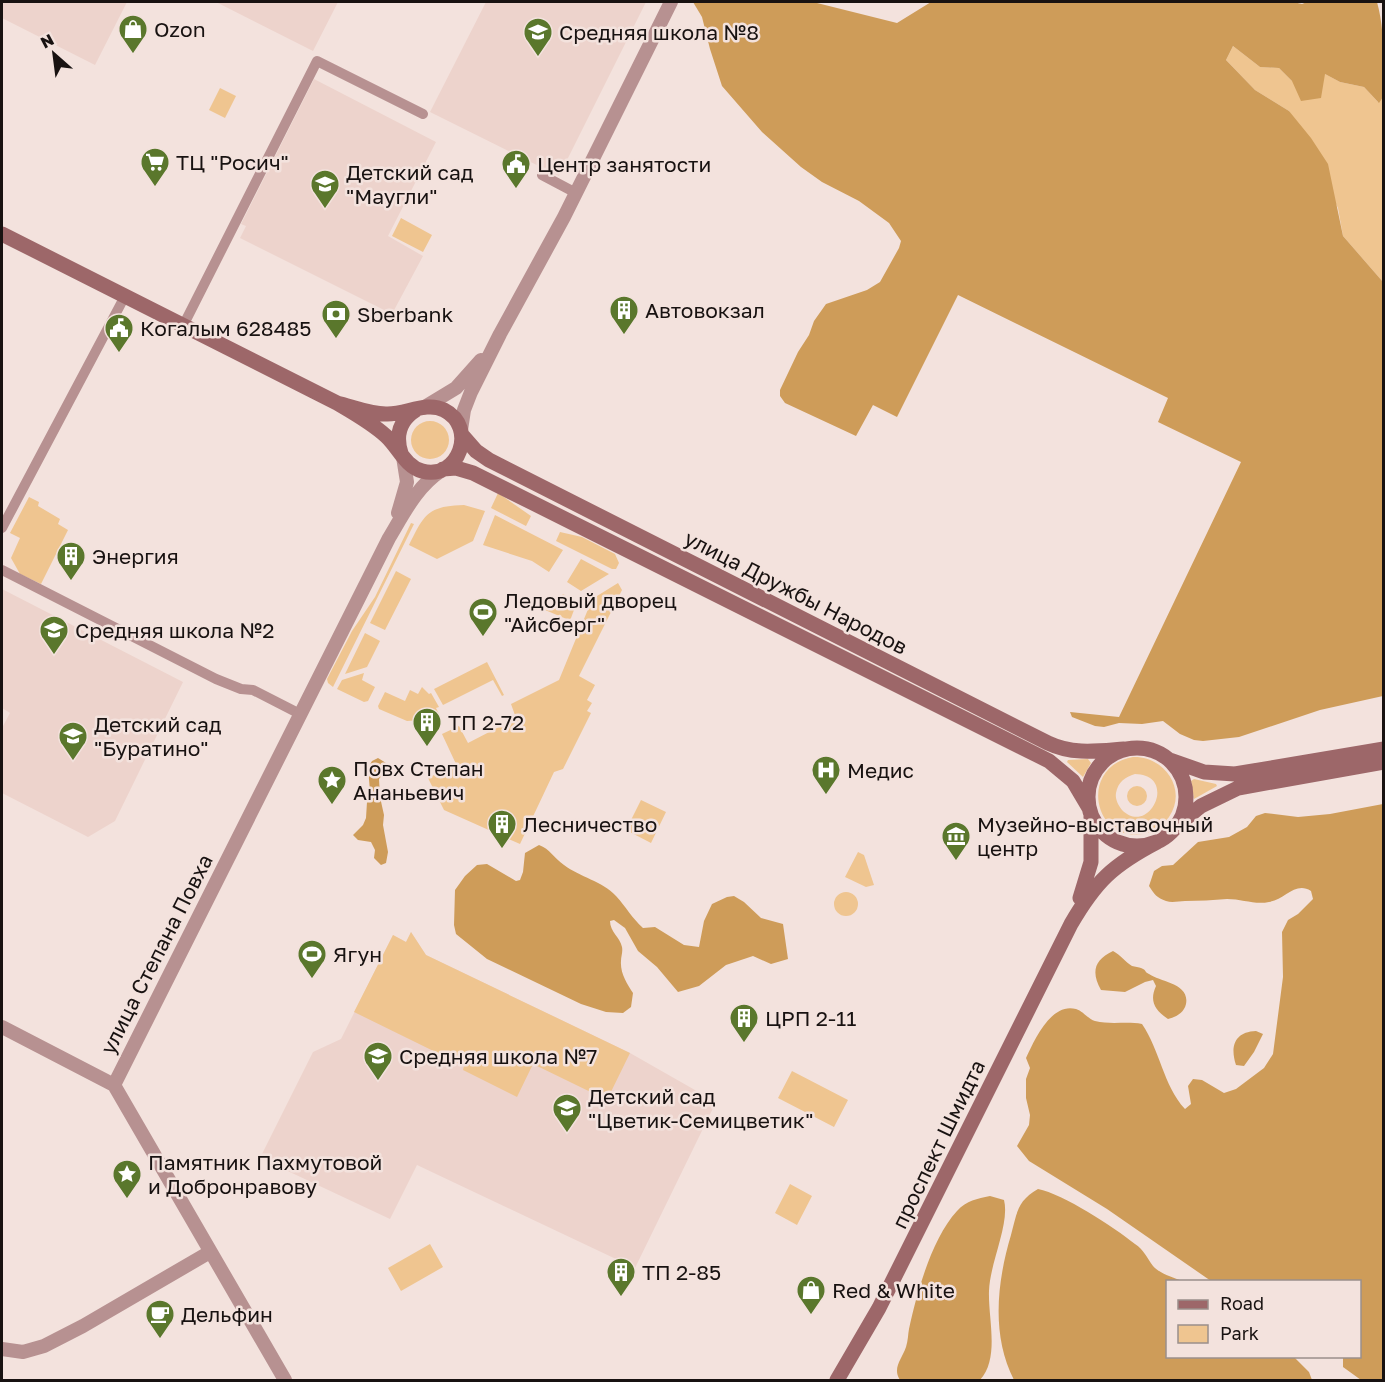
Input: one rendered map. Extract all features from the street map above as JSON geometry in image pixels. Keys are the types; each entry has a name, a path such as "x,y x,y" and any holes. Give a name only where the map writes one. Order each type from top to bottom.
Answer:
{"main road":[{"path":"2,234 337,403 379,430 411,466 421,471 432,472 443,469 453,463 459,454 462,432 456,420 445,411 436,408 385,414 337,403"},
{"path":"402,455 398,442 399,431 407,417 418,410"},
{"name":"улица Дружбы Народов","path":"462,432 476,451 489,460 1048,743 1064,750 1075,751 1124,749"},
{"name":"улица Дружбы Народов","path":"443,469 461,468 473,473 1049,761 1073,781 1089,810"},
{"path":"1383,749 1235,774 1204,772 1170,760 1151,749 1135,747 1124,749 1105,759 1095,771 1088,791 1089,810 1101,831 1119,843 1141,846 1157,842 1201,806 1238,788 1383,762"},
{"path":"1170,760 1182,777 1186,799 1180,820 1171,832"},
{"name":"проспект Шмидта","path":"1071,924 1091,862 1092,836 1089,810"},
{"name":"проспект Шмидта","path":"837,1380 879,1308 1071,924 1090,892 1109,871 1129,856 1157,842"}],"street":[{"path":"462,432 467,402 500,334 576,193 671,2"},
{"path":"183,326 317,61 423,114"},
{"path":"542,175 576,193"},
{"path":"2,528 124,296"},
{"path":"418,410 445,396 463,382 500,334"},
{"path":"389,538 406,489 407,476 402,455"},
{"path":"389,538 421,488 443,469"},
{"name":"улица Степана Повха","path":"285,1380 114,1085 389,538"},
{"path":"2,570 216,679 241,689 254,690 300,714"},
{"path":"2,1027 114,1085"},
{"path":"2,1349 23,1352 44,1346 83,1326 210,1252"}],"shaded area":[{"path":"2,2 127,2 95,65 2,18"},
{"path":"216,2 338,2 313,51"},
{"name":"Средняя школа №8","path":"486,2 646,2 559,176 430,112"},
{"path":"693,2 813,2 897,23 931,2 1293,2 1302,4 1307,2 1377,2 1383,36 1384,61 1383,97 1379,103 1364,87 1340,82 1325,74 1321,98 1301,101 1292,81 1279,68 1260,67 1233,46 1226,60 1255,90 1289,111 1311,138 1328,164 1343,236 1383,282 1383,696 1320,710 1239,737 1203,741 1180,734 1163,721 1142,724 1119,723 1104,727 1072,717 1070,712 1119,717 1241,462 1158,422 1168,398 958,295 897,417 873,405 856,436 785,403 780,396 780,390 814,321 826,304 867,290 880,282 901,241 889,223 859,201 822,182 801,167 762,132 722,86 702,17"},
{"name":"Детский сад \"Маугли\"","path":"314,79 436,142 388,236 423,256 392,314 240,238 246,226 241,224"},
{"name":"Детский сад \"Буратино\"","path":"2,589 183,682 115,821 88,837 2,793 2,728 10,713 2,708"},
{"path":"378,758 386,763 388,768 379,779 388,852 386,863 381,865 374,858 375,850 371,842 358,840 353,835 363,825 366,818 370,791 368,768 372,761"},
{"path":"1383,804 1384,1380 1361,1380 1343,1367 1343,1358 1361,1358 1361,1280 1210,1280 1107,1209 1029,1161 1017,1146 1029,1125 1026,1079 1030,1068 1026,1058 1051,1017 1067,1008 1079,1010 1095,1021 1142,1024 1166,1078 1185,1109 1191,1104 1188,1086 1193,1079 1202,1080 1224,1093 1236,1089 1264,1068 1273,1054 1283,977 1282,932 1288,920 1298,914 1313,899 1311,891 1300,888 1275,901 1264,903 1227,899 1168,902 1158,897 1149,886 1154,871 1162,866 1173,865 1198,842 1229,837 1247,827 1256,816 1265,813 1298,817 1330,814"},
{"path":"539,845 570,869 610,891 643,928 655,927 684,945 699,947 704,921 712,904 734,896 761,918 783,924 788,959 771,964 753,956 726,965 699,986 678,992 657,967 638,951 625,928 614,920 610,921 610,925 622,947 622,970 633,993 631,1007 623,1013 606,1012 581,1004 487,959 456,934 455,890 465,876 477,865 487,864 516,881 520,880 525,853"},
{"path":"411,932 426,955 630,1053 716,1102 635,1268 417,1165 390,1219 260,1158 313,1052 341,1039 393,935 406,942"},
{"path":"1113,951 1132,966 1141,968 1154,977 1179,987 1186,997 1186,1004 1182,1012 1168,1019 1160,1012 1153,1001 1156,986 1153,980 1125,992 1101,990 1096,978 1096,967 1102,958"},
{"path":"1256,1031 1263,1034 1254,1052 1244,1066 1236,1065 1234,1047 1238,1037"},
{"path":"1038,1189 1048,1192 1102,1220 1138,1246 1156,1269 1180,1280 1166,1280 1166,1358 1295,1358 1309,1372 1312,1380 1014,1380 1007,1363 999,1327 1000,1290 1006,1253 1017,1214 1022,1203"},
{"path":"990,1196 1004,1200 1005,1210 990,1280 992,1338 990,1361 986,1371 980,1380 900,1380 897,1367 907,1345 916,1299 933,1250 948,1222 961,1207 972,1200"}],"green space":[{"path":"1233,46 1260,67 1279,68 1292,81 1325,74 1340,82 1364,87 1378,102 1383,97 1383,282 1343,236 1338,208 1289,111 1255,90 1226,60"},
{"path":"220,88 236,96 225,118 209,110"},
{"path":"401,218 432,235 423,252 392,236"},
{"path":"430,421 437,422 443,427 448,433 448,447 443,453 437,458 430,459 423,458 417,453 412,447 411,440 412,433 417,427 423,422"},
{"path":"498,493 531,516 526,526 491,508"},
{"path":"29,497 39,502 38,506 60,519 58,524 68,530 41,584 20,574 11,558 20,538 10,533"},
{"path":"464,505 485,511 473,541 437,559 409,545 428,514 442,507"},
{"path":"495,515 563,550 549,572 532,561 483,545"},
{"path":"411,523 414,524 333,687 327,679 352,631 375,597"},
{"path":"560,532 582,537 615,554 619,563 616,569 556,541"},
{"path":"581,559 609,574 581,591 567,582"},
{"path":"396,571 411,579 385,630 370,623"},
{"path":"618,583 622,590 579,676 595,685 587,700 592,703 587,711 591,713 563,769 554,772 520,844 444,810 428,778 456,764 442,734 459,726 468,743 516,718 511,704 559,680 591,602"},
{"path":"563,594 577,602 569,620 545,610"},
{"path":"365,633 380,641 367,667 345,674"},
{"path":"487,662 504,695 502,696 493,680 443,705 434,689"},
{"path":"364,673 362,680 375,687 368,701 364,702 337,689 342,680"},
{"path":"422,687 429,694 431,693 439,707 436,708 440,716 438,719 407,721 379,709 378,706 385,692 405,701 410,690 418,694"},
{"path":"1133,757 1144,758 1163,768 1170,776 1176,796 1174,806 1167,820 1158,828 1143,834 1126,833 1112,827 1103,816 1099,802 1099,787 1105,774 1116,763","holes":["1131,775 1148,777 1155,784 1157,793 1155,802 1150,811 1142,816 1132,816 1122,810 1117,802 1118,786 1122,780"]},
{"path":"1088,759 1091,763 1083,777 1067,762 1068,760"},
{"path":"1194,779 1217,786 1194,799 1191,781"},
{"path":"1137,786 1144,789 1147,796 1144,803 1137,806 1130,803 1127,796 1130,789"},
{"path":"641,800 666,812 651,843 626,830"},
{"path":"858,852 864,855 874,885 866,887 845,877"},
{"path":"846,892 854,896 858,904 854,912 846,916 838,912 834,904 838,896"},
{"path":"411,932 426,955 630,1053 607,1100 533,1064 517,1097 463,1070 464,1066 354,1012 393,935 406,942"},
{"path":"792,1071 848,1100 834,1127 778,1098"},
{"path":"790,1184 812,1196 797,1225 775,1213"},
{"path":"430,1244 443,1267 401,1291 388,1268"}],"place":[{"name":"Ozon","path":"133,54"},
{"name":"Средняя школа №8","path":"538,58"},
{"name":"ТЦ \"Росич\"","path":"155,188"},
{"name":"Центр занятости","path":"516,190"},
{"name":"Детский сад \"Маугли\"","path":"325,210"},
{"name":"Автовокзал","path":"624,336"},
{"name":"Sberbank","path":"336,340"},
{"name":"Когалым 628485","path":"119,354"},
{"name":"Энергия","path":"71,582"},
{"name":"Ледовый дворец \"Айсберг\"","path":"483,638"},
{"name":"Средняя школа №2","path":"54,656"},
{"name":"ТП 2-72","path":"427,748"},
{"name":"Детский сад \"Буратино\"","path":"73,762"},
{"name":"Медис","path":"826,796"},
{"name":"Повх Степан Ананьевич","path":"332,806"},
{"name":"Лесничество","path":"502,850"},
{"name":"Музейно-выставочный центр","path":"956,862"},
{"name":"Ягун","path":"312,980"},
{"name":"ЦРП 2-11","path":"744,1044"},
{"name":"Средняя школа №7","path":"378,1082"},
{"name":"Детский сад \"Цветик-Семицветик\"","path":"567,1134"},
{"name":"Памятник Пахмутовой и Добронравову","path":"127,1200"},
{"name":"ТП 2-85","path":"621,1298"},
{"name":"Red & White","path":"811,1316"},
{"name":"Дельфин","path":"160,1340"}]}
